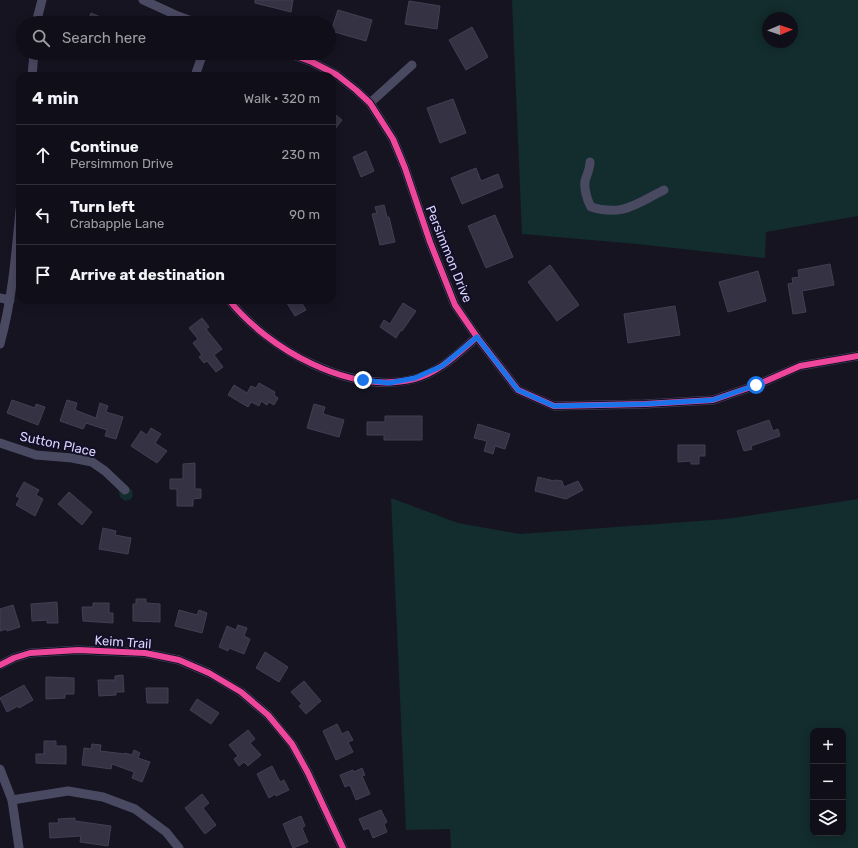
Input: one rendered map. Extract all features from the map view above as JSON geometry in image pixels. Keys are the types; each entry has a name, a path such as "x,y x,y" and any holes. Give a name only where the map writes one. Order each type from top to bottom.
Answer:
{"street":[{"path":"38,16 42,0"},
{"path":"143,0 178,16"},
{"path":"32,72 33,60"},
{"path":"196,72 200,60"},
{"name":"Persimmon Drive","path":"307,60 331,72"},
{"path":"370,103 412,65"},
{"name":"Persimmon Drive","path":"336,74 370,103 394,139 406,168 430,242 455,305 477,337 518,390 554,406 645,404 713,400 756,385 800,366 858,356"},
{"path":"590,162 590,170 585,183 590,207 609,211 627,209 664,190"},
{"path":"0,344 10,300 16,258"},
{"path":"0,298 10,300"},
{"path":"232,304 239,313 268,337 292,353 314,365 363,380 389,383 415,378 442,366 477,337"},
{"name":"Sutton Place","path":"0,443 36,455 72,458 92,462 105,471 125,490"},
{"name":"Keim Trail","path":"0,665 14,658 30,653 78,650 145,653 179,660 208,673 242,692 268,715 292,744 308,773 343,848"},
{"path":"0,769 12,800 19,848"},
{"path":"12,800 68,791 103,797 135,809 166,832 179,848"}],"green space":[{"path":"512,0 858,0 858,216 766,232 765,258 637,244 522,234"},
{"path":"120,480 132,490 133,496 131,499 125,501 120,497 118,488"},
{"path":"391,498 458,523 520,534 726,519 858,499 858,848 451,848 450,829 406,830"}],"building":[{"path":"255,0 293,0 291,12 255,3"},
{"path":"409,1 440,6 437,29 405,24"},
{"path":"338,10 372,20 366,41 336,32 336,16"},
{"path":"91,13 98,16 90,16"},
{"path":"472,27 488,57 466,70 449,40"},
{"path":"453,99 466,133 440,143 427,108"},
{"path":"336,115 342,120 336,128"},
{"path":"366,151 374,171 361,177 353,157"},
{"path":"476,168 481,181 498,174 503,187 462,204 451,178"},
{"path":"384,205 387,217 389,217 395,242 380,245 372,214 377,213 375,207"},
{"path":"495,215 513,257 486,268 468,226"},
{"path":"830,264 834,285 802,291 806,312 793,314 788,284 793,283 792,278 799,277 798,270"},
{"path":"550,265 579,305 557,321 528,282"},
{"path":"758,271 766,301 728,312 719,282"},
{"path":"403,303 416,311 396,338 380,327 384,320 390,324"},
{"path":"288,304 302,304 306,310 295,316"},
{"path":"675,306 680,335 628,343 624,314"},
{"path":"202,318 209,327 206,329 222,349 214,355 223,367 216,372 207,361 204,363 199,357 202,355 193,343 198,339 189,328"},
{"path":"259,383 275,392 274,395 278,398 274,405 269,402 267,405 261,401 259,406 251,402 248,407 228,395 234,385 247,393 251,386 256,388"},
{"path":"12,400 35,408 36,404 45,407 38,425 7,413"},
{"path":"67,400 77,403 75,410 96,418 100,403 108,406 106,412 123,417 116,439 105,436 107,430 86,423 83,429 60,421"},
{"path":"314,404 325,407 323,414 344,420 339,437 307,428"},
{"path":"385,416 422,416 422,440 384,440 384,435 367,435 367,422 385,422"},
{"path":"769,420 773,431 778,429 780,436 751,446 752,449 744,451 737,431"},
{"path":"478,424 510,434 505,449 495,446 493,454 484,451 487,441 474,438"},
{"path":"151,428 161,434 155,443 167,451 157,463 131,446 141,431 147,435"},
{"path":"678,445 705,445 705,456 699,456 699,464 691,464 691,461 678,462"},
{"path":"195,463 195,489 201,489 201,498 193,499 193,506 177,506 177,489 170,489 170,479 183,479 183,464"},
{"path":"538,477 554,481 562,481 564,487 578,481 583,490 566,499 535,491"},
{"path":"24,482 39,490 36,495 43,499 35,516 16,505 20,498 16,496"},
{"path":"69,492 92,512 82,525 58,504"},
{"path":"103,528 116,531 115,535 131,538 128,554 99,549"},
{"path":"136,599 146,599 146,603 160,604 160,622 133,621 133,604 136,604"},
{"path":"57,602 58,623 47,623 47,620 32,621 31,604"},
{"path":"93,603 109,603 109,613 113,613 113,623 83,621 82,607 93,607"},
{"path":"13,605 20,627 7,631 7,629 0,631 0,609"},
{"path":"179,610 197,615 199,610 207,613 202,633 175,626"},
{"path":"238,625 247,628 244,636 250,639 244,654 229,648 228,651 219,647 227,626 236,630"},
{"path":"265,652 288,667 279,682 256,668"},
{"path":"123,675 124,692 116,692 116,695 99,696 98,680 115,680 115,676"},
{"path":"46,677 74,678 74,694 65,694 65,698 46,699"},
{"path":"304,681 321,701 306,714 299,706 302,704 291,692"},
{"path":"24,685 33,700 19,708 18,706 7,712 0,698"},
{"path":"146,688 168,688 168,703 147,703"},
{"path":"197,699 219,713 211,724 190,710"},
{"path":"337,724 342,734 348,731 353,740 348,742 353,752 336,760 323,731"},
{"path":"248,730 255,739 250,743 261,755 248,766 244,762 239,766 234,759 238,756 229,745"},
{"path":"44,741 56,741 56,746 66,746 66,764 36,763 36,754 44,754"},
{"path":"92,744 101,745 100,751 132,755 134,750 140,753 138,758 150,762 142,782 132,778 134,772 112,764 111,769 82,765 84,748 91,749"},
{"path":"272,766 280,782 284,780 289,790 276,796 275,794 269,798 257,774"},
{"path":"362,768 365,775 362,776 370,794 356,800 350,785 345,787 340,775 353,770 354,772"},
{"path":"202,794 209,803 203,808 216,825 205,834 185,808"},
{"path":"381,810 387,822 384,824 387,832 373,838 369,828 364,830 359,819"},
{"path":"301,816 305,826 302,828 308,842 293,848 283,824"},
{"path":"75,818 75,821 111,826 108,846 80,842 81,836 50,838 49,823 59,823 58,819"}],"cycle path":[{"path":"307,60 331,72"},
{"path":"336,74 370,103 393,139 405,168 430,242 455,305 477,337 518,390 554,406 645,404 713,400 757,385 800,366 858,356"},
{"path":"233,304 265,335 288,351 312,364 338,374 364,380 389,382 414,379 423,376 448,362 477,337"},
{"path":"0,665 14,658 30,653 78,650 145,653 179,660 209,673 241,692 268,715 292,744 308,773 343,848"}],"route":[{"path":"363,380 389,383 415,378 442,366 477,337 518,390 554,406 645,404 713,400 756,385"}]}
